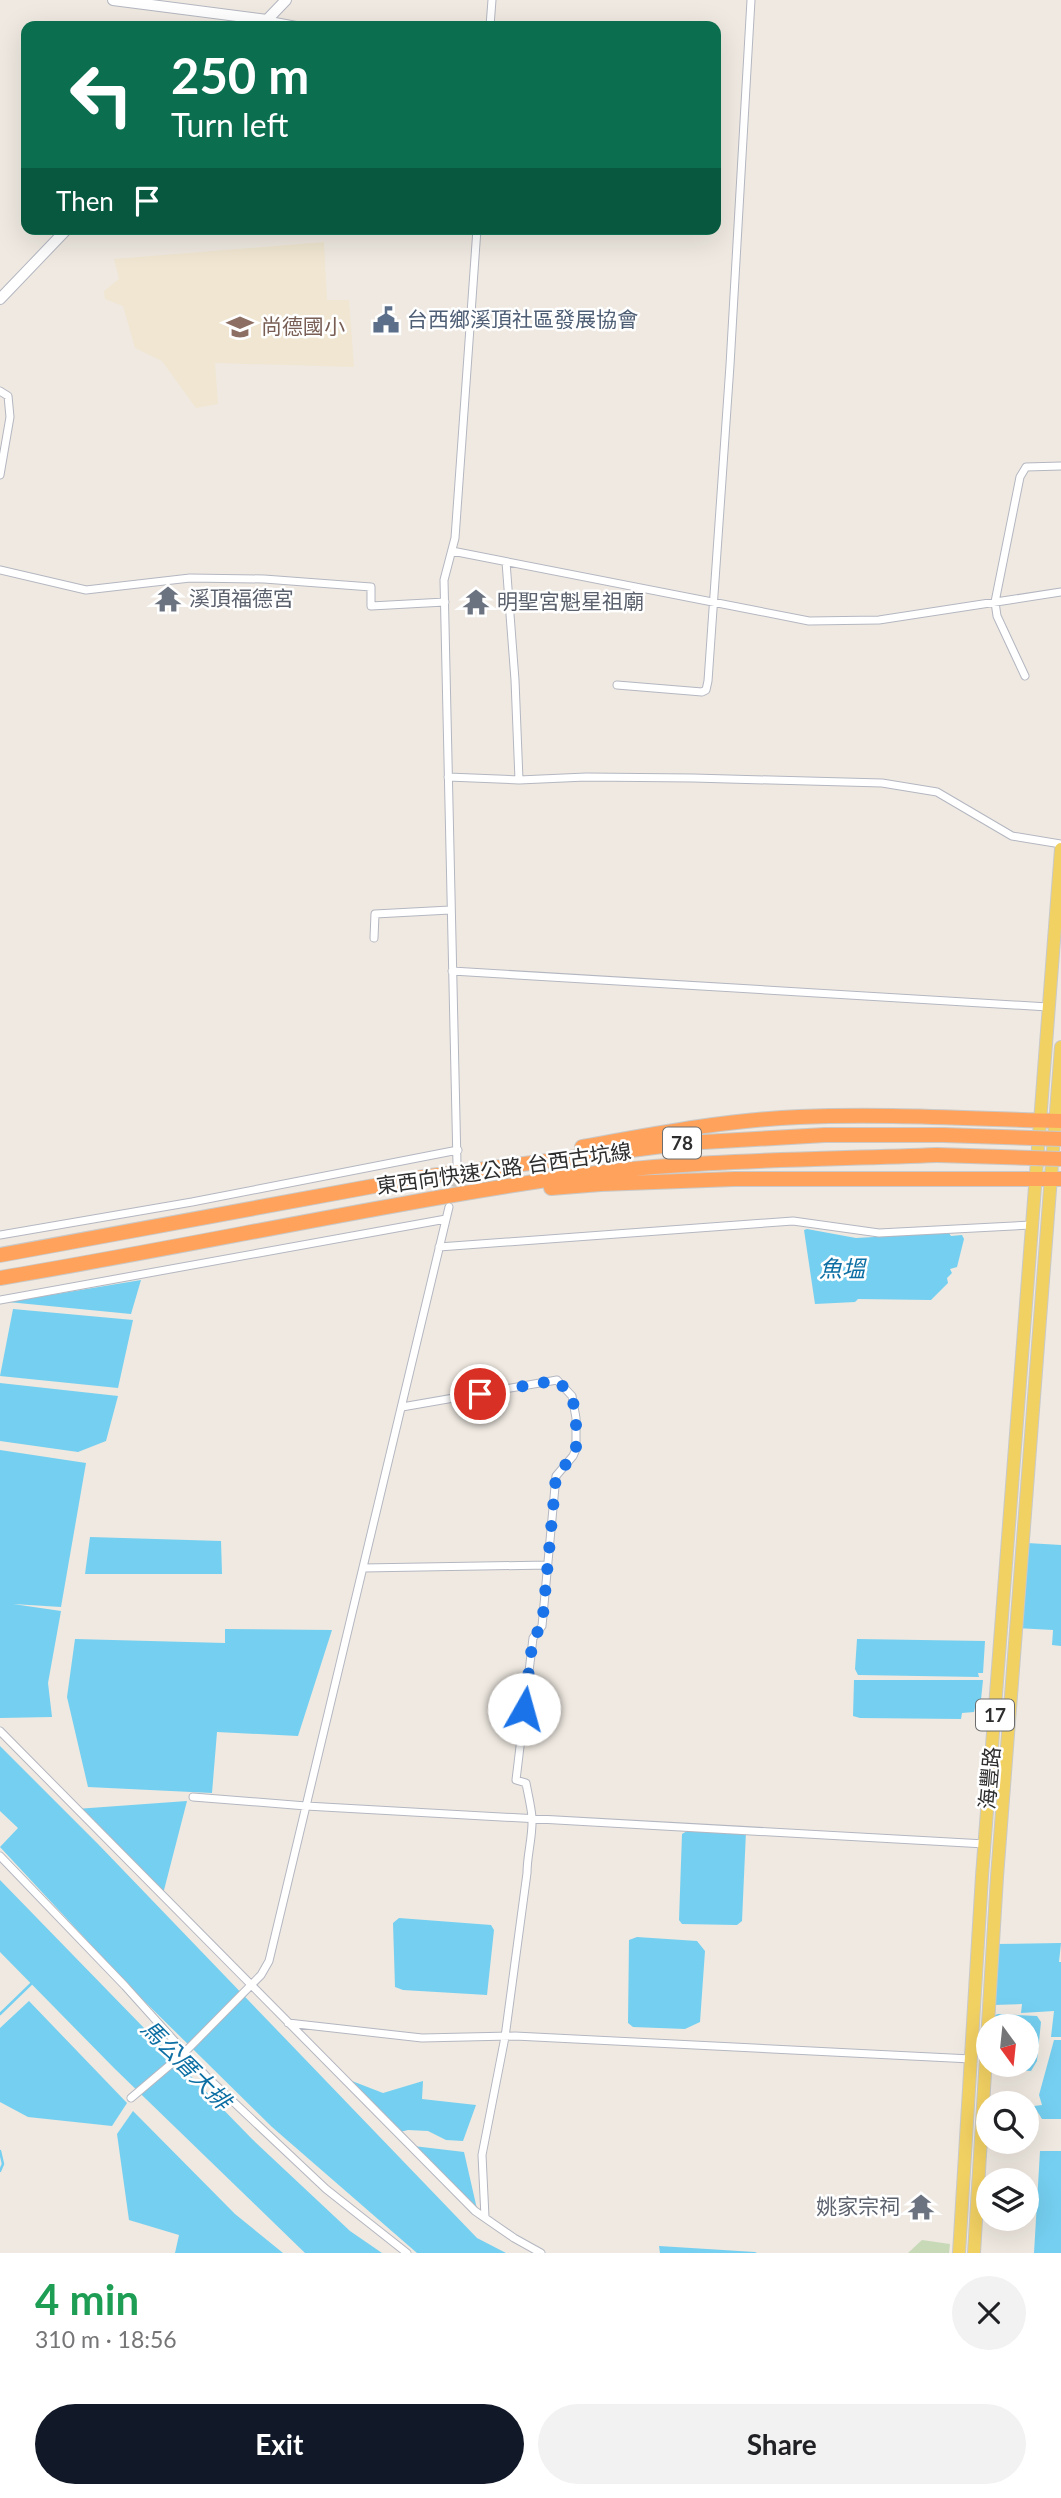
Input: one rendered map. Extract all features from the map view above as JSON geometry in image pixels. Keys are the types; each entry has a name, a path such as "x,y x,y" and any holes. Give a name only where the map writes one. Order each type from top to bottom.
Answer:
{"highway":[{"path":"423,1177 692,1128 798,1117 909,1115 1059,1121"},
{"name":"東西向快速公路 台西古坑線","path":"0,1255 423,1177 686,1143 825,1135 1061,1139"},
{"name":"東西向快速公路 台西古坑線","path":"0,1278 575,1176 715,1162 937,1155 1061,1159"},
{"path":"431,1200 628,1183 747,1179 1049,1179"}],"main road":[{"name":"17","path":"1049,1179 1041,1120 1061,846"},
{"name":"17","path":"1049,1179 1059,1121 1061,1047"},
{"name":"海豐路","path":"959,2253 985,1844 1032,1225 1049,1179"},
{"name":"海豐路","path":"974,2253 997,1877 1049,1179"}],"street":[{"path":"113,0 156,3 253,21"},
{"path":"266,21 286,0"},
{"path":"490,21 492,0"},
{"path":"617,685 706,691 714,602 751,0"},
{"path":"0,299 61,235"},
{"path":"457,1164 444,580 455,538 477,235"},
{"path":"0,391 8,397 10,417 0,475"},
{"path":"1025,676 997,616 995,602 1020,477 1026,467 1061,466"},
{"path":"452,551 809,621 879,620 1061,592"},
{"path":"506,562 516,680 519,780"},
{"path":"0,570 86,590 190,578 264,579 371,587 371,606 445,602"},
{"path":"447,777 882,783 937,792 1012,836 1061,846"},
{"path":"373,938 375,914 450,910"},
{"path":"452,971 1048,1007"},
{"path":"0,1235 192,1202 458,1150"},
{"path":"131,2098 184,2053 261,1975 269,1961 449,1207"},
{"path":"0,1300 446,1219"},
{"path":"439,1247 793,1221 879,1233 1032,1225"},
{"path":"402,1407 557,1380 572,1396 576,1418 576,1449 556,1476 542,1626 533,1638 516,1780 526,1783 532,1818 530,1850 527,1856 505,2037 482,2155 485,2217"},
{"path":"363,1568 548,1565"},
{"path":"0,1731 475,2211 513,2238 541,2253"},
{"path":"193,1797 306,1806 985,1844"},
{"path":"0,1856 125,1986 184,2053 326,2189 407,2253"},
{"path":"287,2023 422,2038 505,2037 971,2059"}],"shaded area":[{"name":"尚德國小","path":"324,242 327,300 349,300 354,367 215,363 218,404 196,408 162,361 135,348 123,306 105,299 104,291 119,279 114,259"}],"green space":[{"path":"922,2240 950,2244 949,2253 908,2253"}],"water":[{"name":"魚塭","path":"804,1230 856,1238 949,1233 951,1236 962,1235 964,1239 957,1267 950,1269 952,1273 947,1278 948,1283 931,1300 858,1299 855,1302 815,1304"},
{"path":"141,1280 131,1314 8,1302"},
{"path":"13,1309 133,1320 118,1388 0,1376"},
{"path":"0,1383 118,1396 106,1441 78,1452 0,1441"},
{"path":"0,1450 86,1463 61,1607 13,1604 61,1611 48,1683 52,1717 0,1718"},
{"path":"90,1537 221,1541 222,1574 85,1574"},
{"path":"1027,1543 1061,1545 1061,1646 1052,1645 1053,1630 1016,1628"},
{"path":"225,1629 332,1630 298,1736 217,1732 212,1793 88,1787 67,1697 75,1639 225,1643"},
{"path":"857,1639 985,1641 983,1673 978,1673 979,1677 858,1675 855,1669"},
{"path":"854,1680 983,1680 980,1709 962,1713 961,1719 860,1718 853,1716"},
{"path":"0,1746 98,1844 477,2238 506,2253 417,2253 272,2127 134,1991 0,1847 18,1828 0,1811"},
{"path":"187,1801 163,1894 76,1809"},
{"path":"694,1827 746,1831 742,1921 737,1925 682,1924 679,1920 682,1834"},
{"path":"0,1880 252,2139 350,2231 382,2253 305,2253 115,2069 0,1952"},
{"path":"399,1918 491,1925 494,1930 487,1995 403,1990 395,1987 393,1923"},
{"path":"637,1937 697,1941 705,1951 700,2022 685,2029 633,2027 628,2023 629,1940"},
{"path":"1061,1943 1061,2037 1051,2037 1054,2011 1021,2013 1022,2004 993,2005 997,1944"},
{"path":"29,2001 127,2103 112,2126 28,2117 0,2102 0,2028"},
{"path":"1054,2040 1061,2040 1061,2119 1042,2119 1039,2114 1039,2105 1042,2105 1039,2095"},
{"path":"339,2076 383,2093 423,2081 422,2099 476,2105 463,2141 446,2140 428,2131 408,2130 396,2133"},
{"path":"133,2111 235,2214 283,2253 175,2253 179,2235 129,2220 117,2134"},
{"path":"405,2145 464,2152 477,2209"},
{"path":"1040,2151 1061,2151 1061,2253 1034,2253 1035,2231 1039,2231"},
{"path":"659,2246 755,2252 757,2253 660,2253"}],"waterway":[{"path":"0,2014 33,1982"},
{"path":"0,2151 3,2164 0,2171"}],"tunnel":[{"path":"451,1197 456,1171"}],"place":[{"name":"台西鄉溪頂社區發展協會","path":"386,320"},
{"name":"尚德國小","path":"240,327"},
{"name":"溪頂福德宮","path":"168,599"},
{"name":"明聖宮魁星祖廟","path":"476,602"},
{"name":"姚家宗祠","path":"921,2207"}],"route":[{"path":"480,1394 557,1380 572,1396 576,1418 576,1449 556,1476 542,1626 533,1638 524,1709"}],"water label":[{"name":"馬公厝大排","path":"186,2065"}]}
